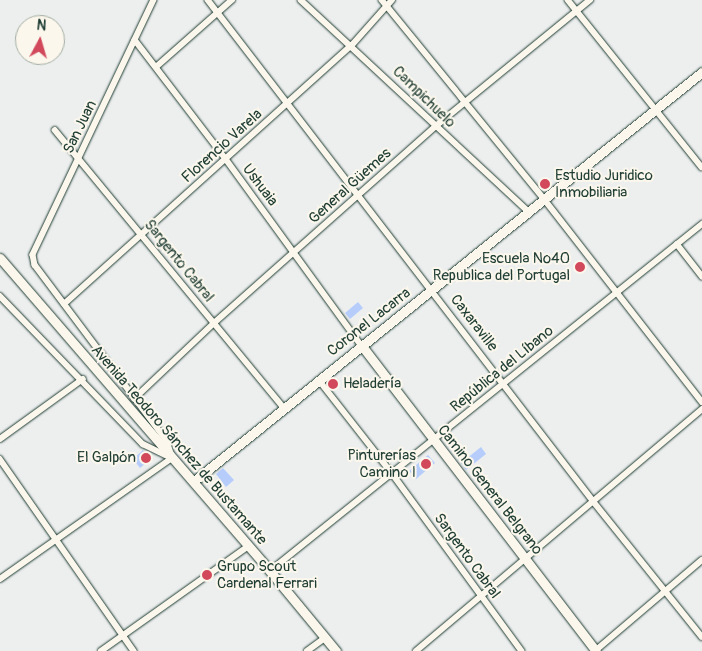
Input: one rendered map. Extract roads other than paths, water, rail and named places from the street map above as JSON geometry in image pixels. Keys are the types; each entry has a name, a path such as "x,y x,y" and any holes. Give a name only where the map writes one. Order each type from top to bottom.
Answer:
{"street":[{"name":"San Juan","path":"64,304 35,265 33,255 154,0"},
{"name":"Caxaraville","path":"208,0 594,502 702,637"},
{"path":"156,67 232,0"},
{"name":"Campichuelo","path":"301,0 352,45 529,212"},
{"path":"382,0 545,200 702,402"},
{"name":"Florencio Varela","path":"64,304 352,45 392,0"},
{"path":"568,0 702,167"},
{"name":"General Güemes","path":"134,399 214,323 436,126 590,0"},
{"name":"Ushuaia","path":"135,40 226,159 362,346"},
{"name":"Coronel Lacarra","path":"194,481 702,72"},
{"name":"Sargento Cabral","path":"55,130 284,408"},
{"name":"República del Líbano","path":"270,571 702,224"},
{"path":"676,244 702,276"},
{"name":"Avenida Teodoro Sánchez de Bustamante","path":"0,258 172,458 194,481 336,651"},
{"path":"0,296 143,444 172,458"},
{"path":"64,304 134,399 168,441 172,458"},
{"name":"Camino General Belgrano","path":"362,346 596,651"},
{"path":"0,439 82,379"},
{"name":"Sargento Cabral","path":"319,380 392,473 522,651"},
{"path":"416,651 702,409"},
{"path":"0,579 172,458"},
{"path":"0,459 134,651"},
{"path":"101,651 249,546"},
{"path":"596,651 702,560"},
{"path":"307,651 325,638"}],"place":[{"name":"Estudio Juridico Inmobiliaria","path":"545,184"},
{"name":"Escuela Nº40 Republica del Portugal","path":"580,267"},
{"name":"Heladería","path":"333,384"},
{"name":"El Galpón","path":"146,458"},
{"name":"Pinturerías Camino I","path":"426,464"},
{"name":"Grupo Scout Cardenal Ferrari","path":"207,575"}]}
